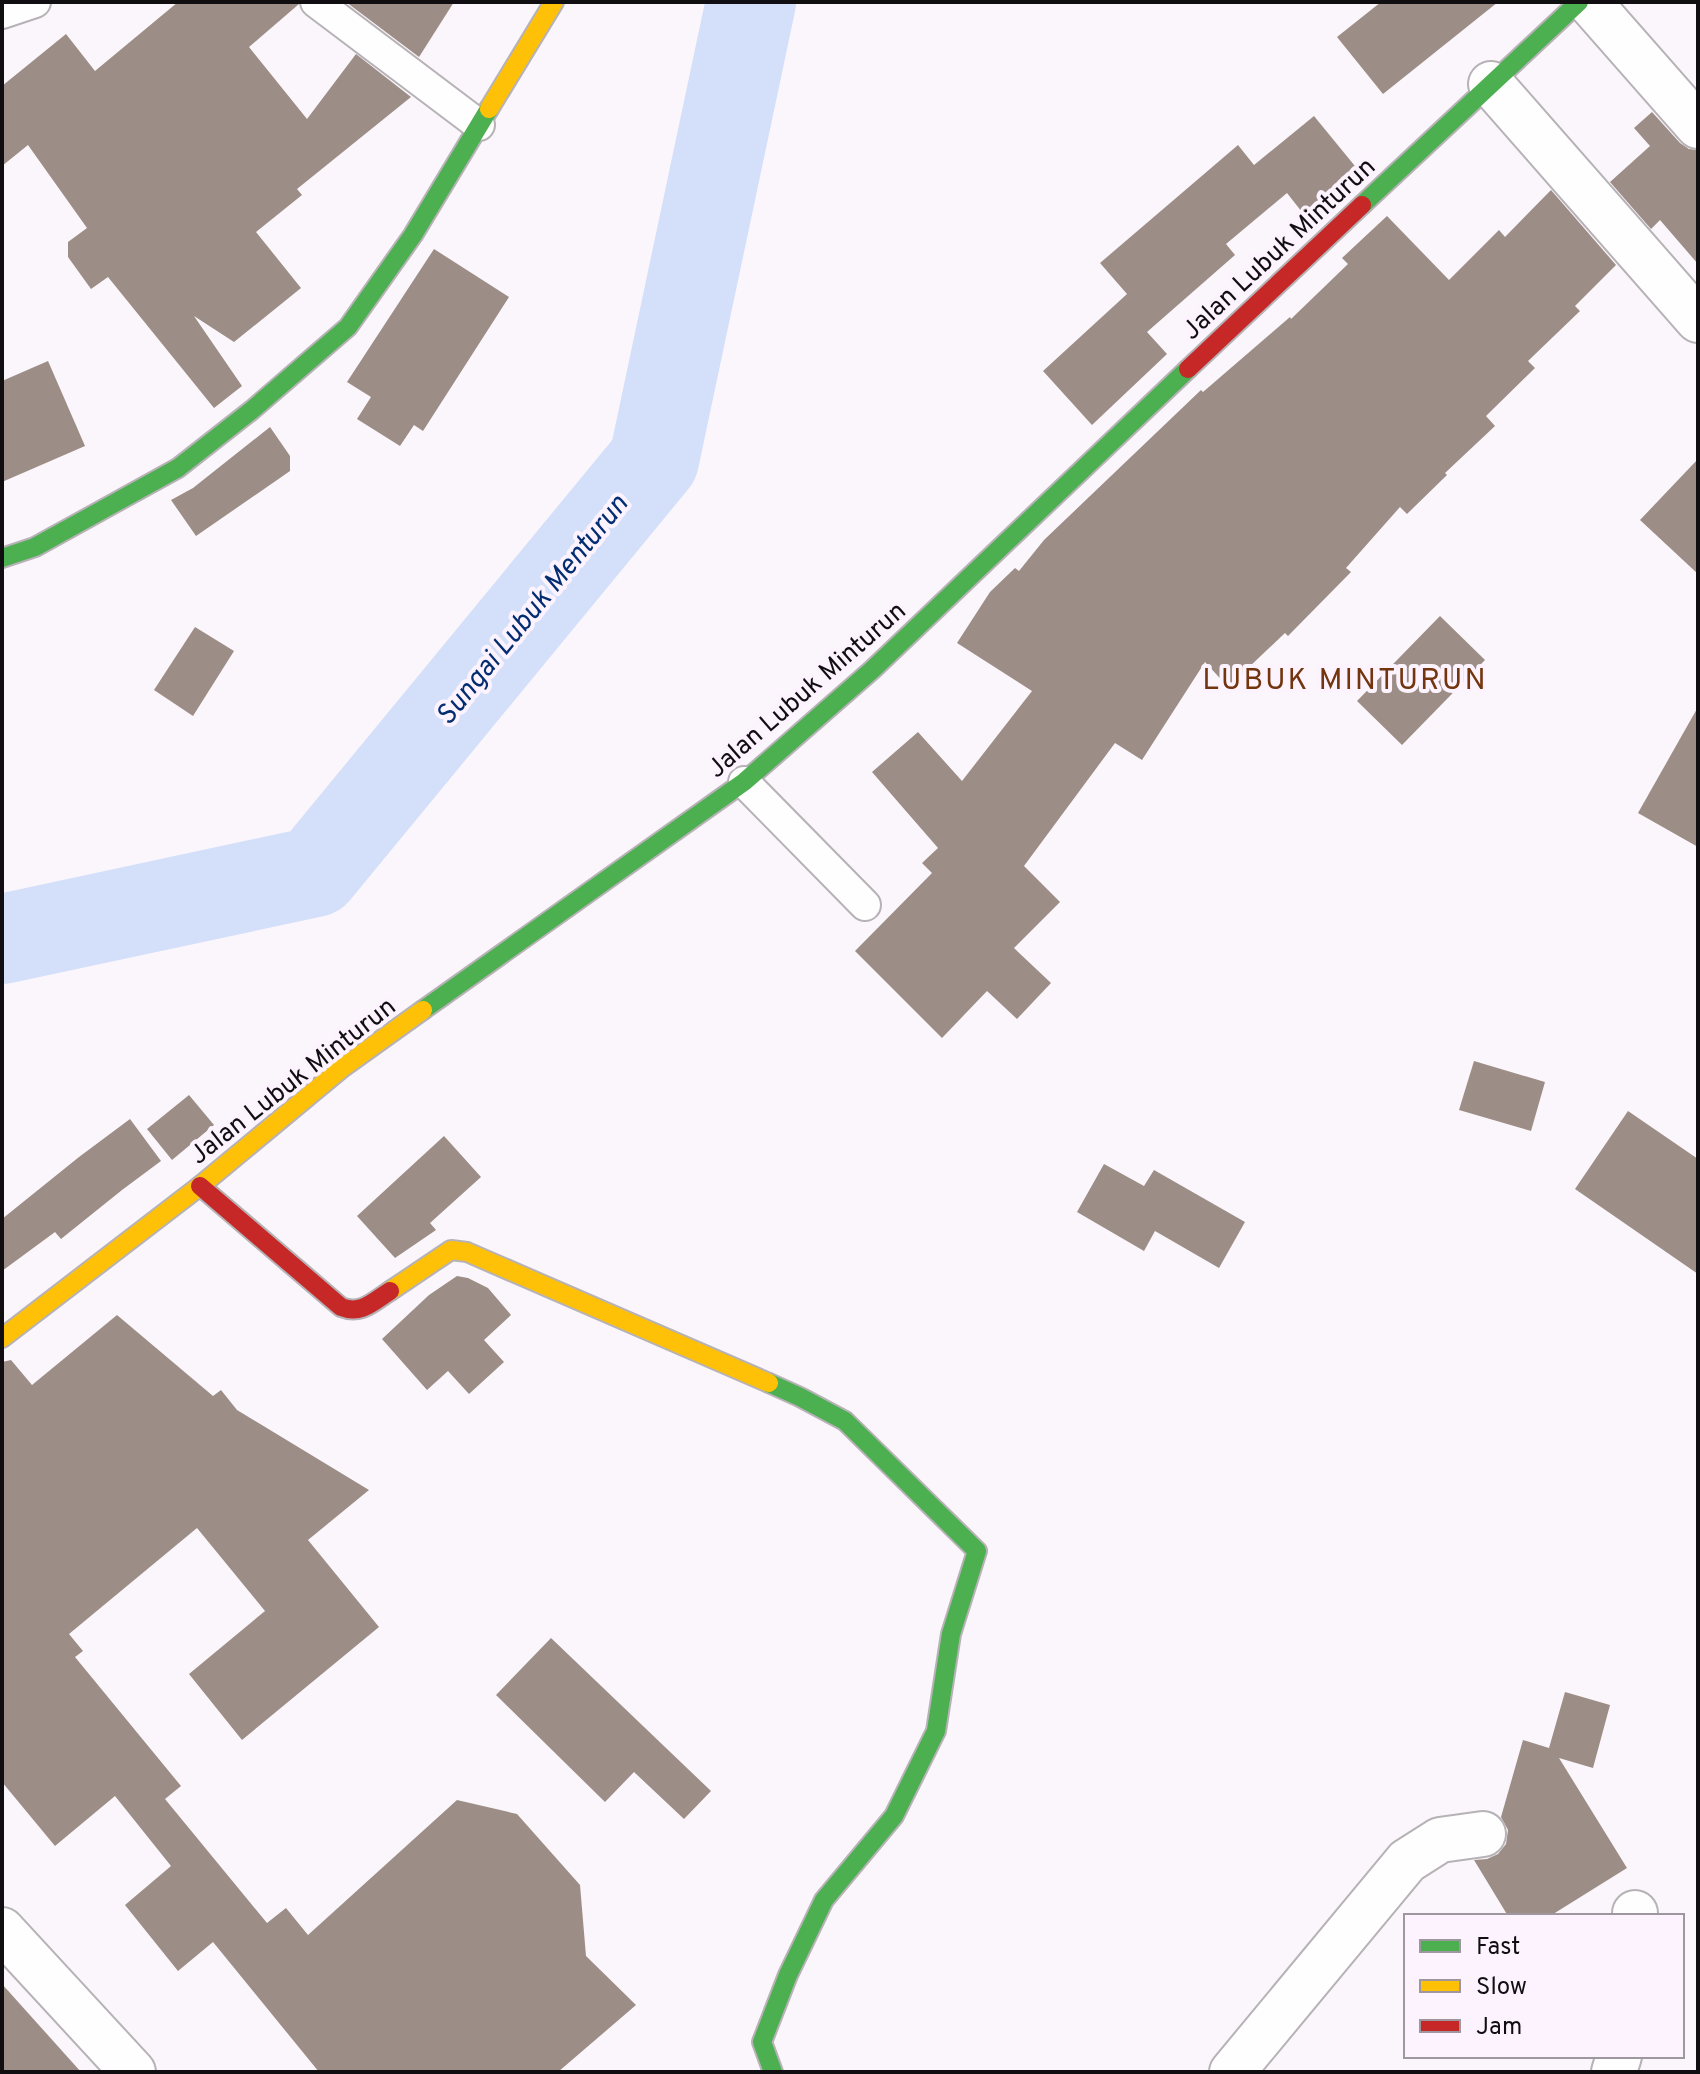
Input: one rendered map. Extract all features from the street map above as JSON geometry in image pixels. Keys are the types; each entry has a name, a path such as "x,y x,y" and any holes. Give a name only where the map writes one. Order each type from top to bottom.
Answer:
{"street":[{"path":"2,558 35,547 178,468 252,410 348,327 413,235 554,2"},
{"name":"Jalan Lubuk Minturun","path":"2,1338 200,1186 342,1068 744,782 872,670 1224,334 1579,2"},
{"path":"1589,2 1698,126"},
{"path":"1491,84 1698,320"},
{"path":"200,1186 341,1307 351,1311 363,1309 451,1250 465,1251 478,1254 492,1263 800,1397 845,1421 977,1551 951,1634 936,1731 894,1816 824,1900 762,2042 773,2072"},
{"path":"1232,2072 1407,1861 1440,1840 1483,1834"},
{"path":"2,1930 133,2072"}],"lane":[{"path":"2,13 35,2"},
{"path":"316,2 479,125"},
{"path":"744,782 865,905"}],"building":[{"path":"178,2 298,2 249,47 307,119 356,54 411,97 297,189 302,195 256,232 301,288 234,342 194,316 242,386 214,408 108,277 91,289 68,257 68,242 87,228 28,145 2,166 2,86 66,34 95,71"},
{"path":"346,2 454,2 419,57"},
{"path":"1381,2 1498,2 1383,94 1337,37"},
{"path":"1652,112 1680,143 1698,150 1698,264 1660,220 1651,229 1610,182 1650,146 1634,128"},
{"path":"1314,116 1359,171 1309,221 1287,193 1226,244 1235,255 1147,332 1167,354 1092,425 1043,371 1127,294 1100,263 1238,145 1254,165"},
{"path":"1551,190 1616,265 1575,306 1580,311 1528,361 1535,368 1486,416 1495,426 1407,514 1400,507 1346,568 1351,572 1288,636 1285,633 1228,687 1205,662 1142,760 1115,743 1024,866 1060,902 1014,948 1051,983 1017,1019 987,991 942,1038 855,951 932,873 922,863 938,848 872,772 918,732 962,781 1032,691 957,643 990,592 1015,568 1019,571 1044,540 1201,390 1203,392 1291,319 1348,264 1342,258 1387,216 1449,280 1499,230 1505,237"},
{"path":"434,249 509,297 423,431 414,425 400,446 357,419 371,397 347,382"},
{"path":"48,361 85,446 2,482 2,381"},
{"path":"270,427 290,456 290,471 196,536 171,500 193,488"},
{"path":"1698,459 1698,574 1640,520"},
{"path":"1440,616 1485,660 1402,745 1357,701"},
{"path":"195,627 234,651 193,716 154,690"},
{"path":"1698,707 1698,847 1638,813"},
{"path":"1474,1061 1545,1082 1531,1131 1459,1110"},
{"path":"189,1095 214,1125 172,1160 147,1129"},
{"path":"1628,1111 1698,1159 1698,1274 1575,1189"},
{"path":"130,1119 161,1161 61,1239 55,1232 2,1271 2,1219"},
{"path":"444,1136 481,1177 430,1223 436,1230 395,1258 357,1216"},
{"path":"1104,1164 1144,1186 1154,1170 1245,1222 1219,1268 1155,1231 1144,1251 1077,1212"},
{"path":"457,1276 488,1288 511,1315 484,1340 504,1362 469,1394 448,1371 427,1390 382,1339 429,1295"},
{"path":"117,1315 213,1396 221,1390 237,1410 369,1490 308,1540 379,1627 242,1740 189,1674 265,1611 197,1528 69,1634 83,1651 75,1657 181,1786 165,1799 267,1923 286,1908 308,1935 457,1800 517,1814 580,1885 586,1956 636,2005 558,2072 319,2072 213,1942 178,1971 125,1905 171,1866 115,1796 55,1846 2,1782 2,1362 11,1360 32,1385"},
{"path":"551,1638 711,1791 684,1819 634,1772 605,1802 496,1695"},
{"path":"1565,1692 1610,1705 1593,1768 1559,1758 1627,1868 1553,1914 1507,1914 1474,1860 1498,1854 1506,1844 1508,1830 1501,1817 1523,1740 1549,1748"},
{"path":"2,1984 81,2072 2,2072"}],"waterway":[{"name":"Sungai Lubuk Menturun","path":"2,939 315,872 654,460 751,2"}],"traffic: fast":[{"path":"1362,205 1579,2"},
{"path":"2,558 35,547 178,468 252,410 348,327 413,235 489,109"},
{"path":"423,1010 744,782 872,670 1188,369"},
{"path":"769,1383 845,1421 977,1551 951,1634 936,1731 894,1816 824,1900 788,1975 762,2042 773,2072"}],"traffic: slow":[{"path":"489,109 554,2"},
{"path":"2,1338 200,1186 342,1068 423,1010"},
{"path":"390,1291 451,1250 467,1252 769,1383"}],"traffic: jam":[{"path":"1188,369 1362,205"},
{"path":"200,1186 341,1307 361,1308 390,1291"}],"district":[{"name":"LUBUK MINTURUN","path":"1345,679"}]}
